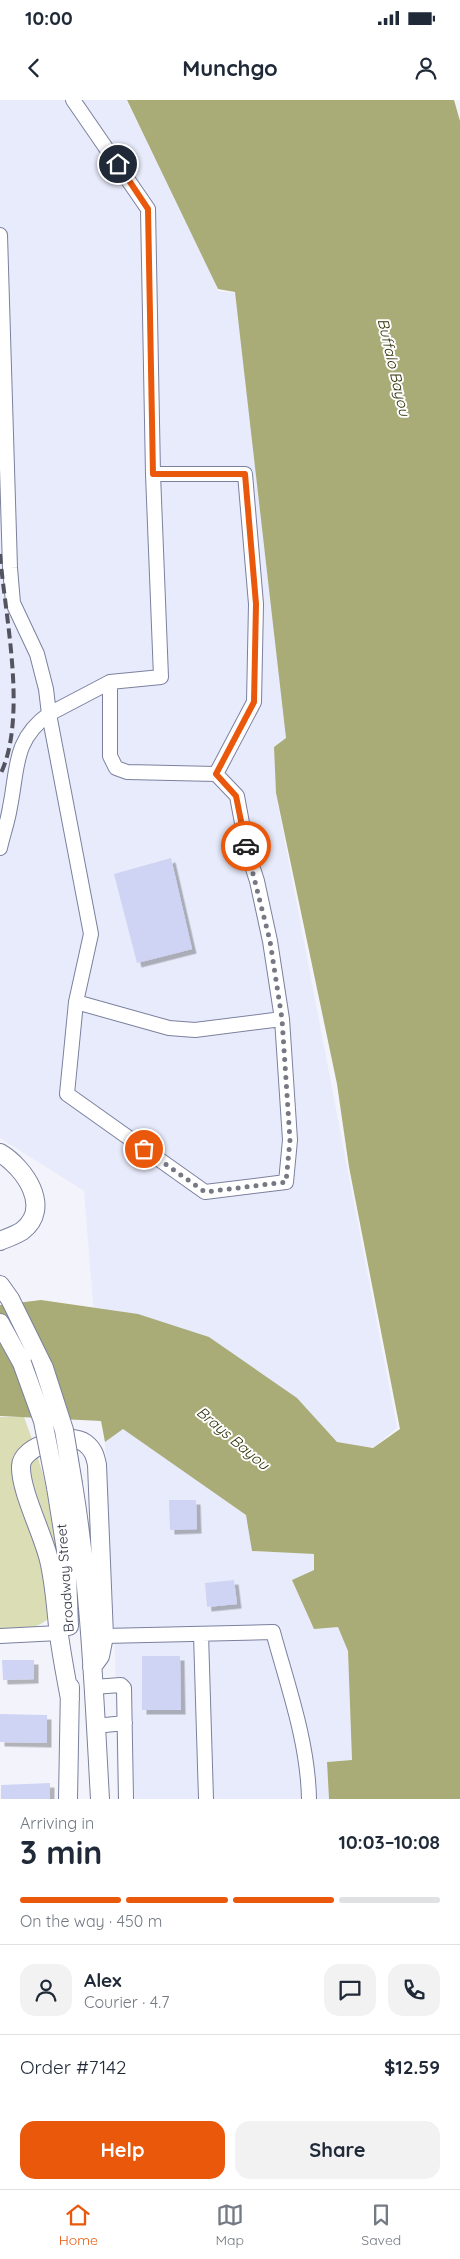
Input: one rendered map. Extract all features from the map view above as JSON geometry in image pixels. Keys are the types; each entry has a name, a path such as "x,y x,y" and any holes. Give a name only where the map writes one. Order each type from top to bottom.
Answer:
{"main road":[{"path":"0,1153 9,1158 28,1180 35,1202 34,1215 22,1230 0,1240"},
{"name":"Broadway Street","path":"0,1285 10,1299 44,1368 64,1430 70,1699 68,1799"},
{"name":"Broadway Street","path":"0,1323 22,1363 43,1421 83,1548 100,1799"},
{"path":"70,1699 49,1560 21,1478 21,1463 26,1453 35,1447 72,1439 83,1441 94,1452 97,1465 104,1636 100,1656 92,1666"}],"street":[{"path":"0,848 10,806 16,759 25,738 34,725 49,714 110,682 161,677 153,474 148,209 73,100"},
{"path":"0,235 13,603 37,654 91,934 76,1002 67,1094 205,1192 286,1182 290,1140 282,1019 270,941 257,881 247,850 236,796 216,774 127,772 116,768 110,756 110,682"},
{"path":"153,474 245,474 256,604 254,702 216,774"},
{"path":"76,1002 169,1028 195,1030 282,1019"},
{"path":"104,1636 273,1632 306,1756 309,1799"},
{"path":"0,1636 59,1633"},
{"path":"201,1634 206,1799"},
{"path":"93,1687 123,1686 126,1799"},
{"path":"95,1726 125,1723"}],"shaded area":[{"path":"0,100 126,100 195,235 218,291 235,293 280,642 286,741 274,746 276,795 397,1428 374,1447 333,1446 94,1315 84,1191 0,1138"},
{"path":"0,1417 24,1417 37,1453 47,1490 54,1528 57,1572 48,1619 31,1628 0,1631"},
{"path":"123,1428 246,1515 252,1551 314,1554 314,1570 292,1580 339,1627 348,1651 352,1760 327,1762 329,1799 117,1799 115,1655 105,1442"}],"water":[{"path":"127,100 454,100 460,121 460,1799 329,1799 327,1762 352,1760 348,1651 338,1627 314,1629 292,1580 314,1570 314,1554 252,1551 246,1515 123,1429 105,1442 101,1421 0,1416 0,1305 41,1300 138,1314 209,1337 297,1398 337,1442 373,1448 400,1429 349,1167 337,1084 276,793 274,747 286,738 235,292 218,289"}],"building":[{"path":"171,858 192,949 137,963 114,874"},
{"path":"169,1500 196,1500 197,1529 170,1530"},
{"path":"234,1580 237,1604 207,1607 205,1583"},
{"path":"142,1656 180,1656 181,1710 142,1710"},
{"path":"2,1660 34,1660 34,1679 3,1680"},
{"path":"0,1714 47,1715 47,1743 0,1742"},
{"path":"50,1783 50,1799 1,1799 1,1785"}],"railway":[{"path":"0,554 10,637 14,697 13,725 8,752 0,775"}],"way so far":[{"path":"144,1149 205,1192 286,1182 290,1140 282,1019 270,941 257,881 246,846"}],"route":[{"path":"118,164 148,209 153,474 245,474 256,604 254,702 216,774 236,796 246,846"}],"water label":[{"name":"Buffalo Bayou","path":"394,367"},
{"name":"Brays Bayou","path":"233,1438"}]}
